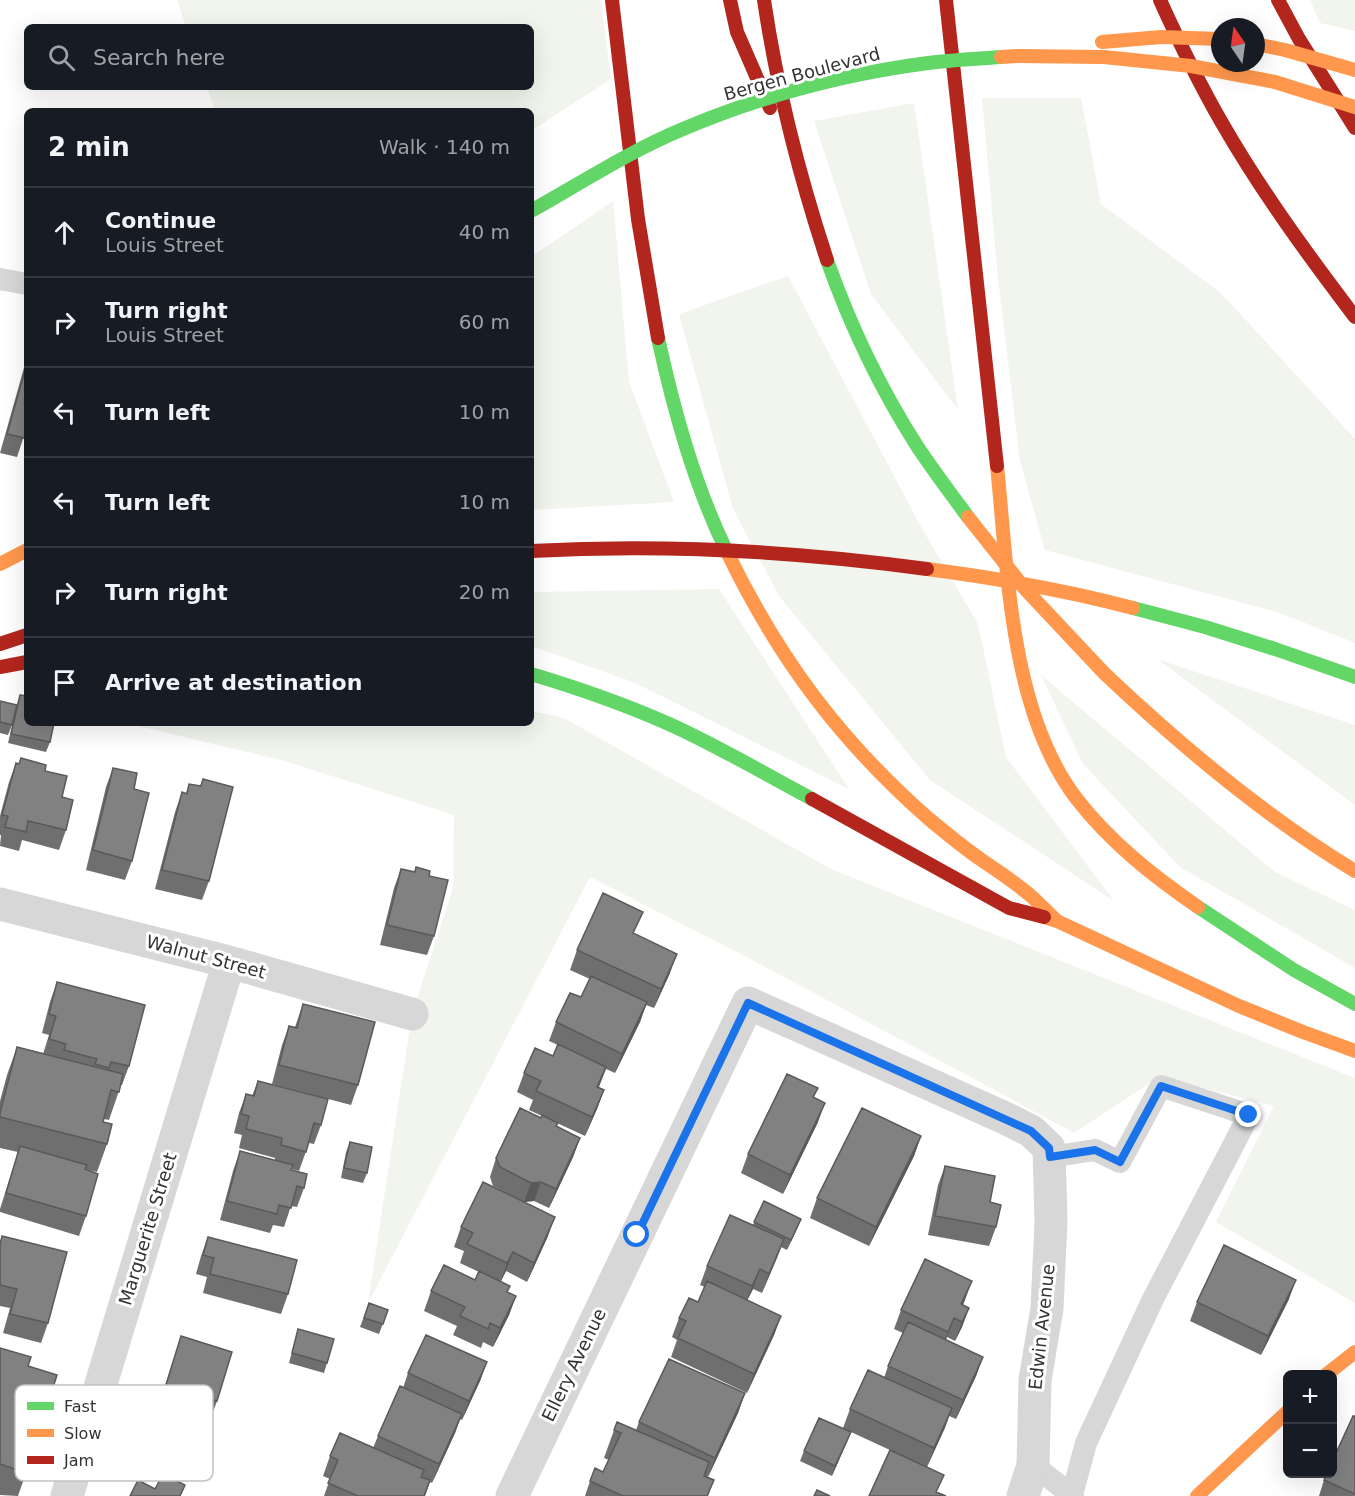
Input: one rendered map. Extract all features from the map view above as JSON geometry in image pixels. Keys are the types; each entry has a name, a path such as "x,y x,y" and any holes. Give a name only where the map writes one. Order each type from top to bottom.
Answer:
{"main road":[{"path":"612,0 638,217 663,361 673,402 699,485 734,566 753,604 798,675 823,710 854,745 921,811 957,842 1030,896 1057,921"},
{"path":"730,0 737,32 805,188"},
{"path":"764,0 780,85 805,188 824,253 860,343 892,404 928,462 1026,590 1104,673 1165,729 1237,788 1292,829 1355,871"},
{"path":"946,0 1010,593 1027,695 1035,723 1046,748 1073,795 1090,817 1132,857 1201,909 1276,960 1355,1004"},
{"path":"1160,0 1195,75 1251,170 1318,269 1355,317"},
{"path":"1278,0 1299,39 1355,128"},
{"path":"1033,56 1102,42 1138,38 1211,39"},
{"path":"1265,46 1355,70"},
{"path":"1033,56 1106,57 1213,69 1282,84 1355,107"},
{"name":"Bergen Boulevard","path":"534,209 649,146 694,125 759,101 842,78 887,69 960,60 1033,56"},
{"path":"534,551 648,548 787,554 860,560 994,579 1064,591 1205,627 1355,677"},
{"path":"0,564 24,552"},
{"path":"0,644 24,636"},
{"path":"0,667 24,663"},
{"path":"534,675 576,687 671,725 722,750 1009,908 1057,921 1239,1006 1355,1051"},
{"path":"1332,1370 1355,1352"},
{"path":"1197,1496 1283,1414"}],"street":[{"name":"Walnut Street","path":"0,904 229,962 412,1014"},
{"name":"Marguerite Street","path":"101,1385 229,962"},
{"name":"Ellery Avenue","path":"512,1496 748,1003 1031,1131 1049,1148 1050,1157"},
{"name":"Edwin Avenue","path":"1023,1496 1033,1465 1035,1380 1047,1308 1052,1222 1050,1157"},
{"name":"Marguerite Street","path":"67,1496 72,1481"}],"lane":[{"path":"0,279 24,283"},
{"path":"1033,1465 1073,1496 1086,1443 1153,1299 1249,1115 1161,1086 1120,1162 1095,1150 1050,1157"}],"shaded area":[{"path":"177,0 601,0 611,79 534,129 534,108 214,108 208,90 534,90 534,24 185,24"},
{"path":"1310,0 1355,0 1355,31 1320,23"},
{"path":"982,98 1081,98 1101,204 1221,293 1355,439 1355,643 1280,613 1045,550 1020,461 998,279"},
{"path":"914,103 958,410 871,294 814,121"},
{"path":"613,201 629,382 674,502 534,510 534,255"},
{"path":"788,276 920,525 978,624 1006,757 1114,901 930,780 779,596 733,509 679,314"},
{"path":"719,589 849,789 633,682 534,647 534,592"},
{"path":"1157,659 1355,725 1355,805"},
{"path":"1041,675 1275,872 1355,910 1355,968 1180,867 1083,764"},
{"path":"534,712 564,718 831,869 1355,1078 1355,1303 1216,1222 1274,1106 1159,1077 1074,1133 758,963 590,877 368,1303 412,1014 453,888 454,815 285,761 139,726 534,726"}],"building":[{"path":"24,374 24,438 7,434"},
{"path":"20,695 24,696 24,726 53,726 50,742 11,734"},
{"path":"0,701 17,705 12,725 0,722"},
{"path":"21,758 46,765 45,771 67,776 62,797 73,800 66,830 28,821 26,832 5,827 8,816 2,815 16,763 19,764"},
{"path":"113,768 137,773 134,789 149,793 132,861 93,850"},
{"path":"203,779 233,787 209,881 162,870 182,792 187,794 189,784 201,786"},
{"path":"416,867 430,871 429,876 448,880 434,936 387,925 401,869 415,872"},
{"path":"603,893 643,912 633,933 677,954 661,989 577,950"},
{"path":"591,976 647,1002 622,1054 556,1022 570,993 581,997"},
{"path":"57,982 145,1005 129,1066 111,1062 109,1068 95,1064 97,1059 64,1050 66,1044 49,1039 56,1016 49,1014"},
{"path":"303,1004 375,1022 358,1085 279,1065 289,1026 297,1028"},
{"path":"558,1044 606,1067 597,1087 604,1090 592,1117 536,1091 541,1081 524,1073 535,1048 553,1056"},
{"path":"17,1047 123,1074 119,1092 111,1090 103,1122 112,1124 107,1144 0,1117"},
{"path":"787,1074 818,1088 813,1097 825,1103 790,1175 748,1154"},
{"path":"258,1081 328,1099 321,1125 314,1123 306,1152 281,1145 282,1138 246,1129 249,1116 241,1114 246,1094 254,1096"},
{"path":"520,1108 558,1123 556,1126 580,1138 556,1189 541,1182 531,1183 500,1167 496,1158"},
{"path":"862,1108 921,1136 876,1227 817,1198"},
{"path":"350,1142 372,1147 367,1173 344,1168"},
{"path":"20,1146 87,1165 85,1169 98,1174 86,1216 6,1193"},
{"path":"240,1151 293,1165 291,1170 307,1174 304,1188 297,1186 291,1208 279,1205 277,1214 227,1201"},
{"path":"945,1166 995,1176 990,1202 1001,1205 996,1227 935,1216"},
{"path":"483,1182 555,1217 534,1263 513,1252 507,1263 467,1244 473,1233 461,1227"},
{"path":"764,1201 801,1219 791,1240 754,1222"},
{"path":"730,1215 784,1239 769,1274 760,1269 752,1286 707,1266"},
{"path":"2,1236 67,1252 48,1323 10,1314 17,1289 0,1285"},
{"path":"208,1237 297,1260 288,1294 210,1274 214,1258 203,1255"},
{"path":"1224,1245 1296,1280 1268,1336 1197,1302"},
{"path":"925,1259 972,1281 961,1304 969,1308 962,1322 954,1318 948,1332 901,1310"},
{"path":"444,1265 475,1280 479,1271 510,1286 507,1292 516,1296 500,1328 490,1323 488,1329 460,1316 465,1307 431,1291"},
{"path":"707,1281 781,1316 754,1374 678,1338 686,1321 679,1318 689,1298 698,1302"},
{"path":"369,1303 388,1310 383,1324 364,1318"},
{"path":"908,1322 983,1357 963,1400 888,1366"},
{"path":"298,1329 334,1339 327,1363 292,1353"},
{"path":"426,1335 487,1362 469,1401 408,1373"},
{"path":"181,1336 232,1352 217,1401 213,1400 213,1385 166,1385"},
{"path":"0,1348 31,1357 28,1366 57,1375 54,1385 15,1385 15,1469 0,1464"},
{"path":"669,1359 745,1393 715,1458 639,1422"},
{"path":"868,1370 952,1408 934,1448 850,1409"},
{"path":"400,1386 462,1414 439,1464 378,1436"},
{"path":"1355,1416 1355,1494 1324,1480 1325,1478 1337,1478 1337,1451"},
{"path":"819,1418 851,1432 835,1466 804,1451"},
{"path":"617,1422 709,1462 704,1476 714,1480 707,1496 623,1496 590,1481 595,1468 603,1472 621,1433 614,1430"},
{"path":"340,1433 424,1470 421,1477 430,1480 424,1496 358,1496 328,1483 338,1460 330,1456"},
{"path":"890,1450 944,1475 936,1492 946,1496 869,1496"},
{"path":"138,1481 155,1489 159,1481 177,1481 185,1485 180,1496 130,1496"},
{"path":"817,1490 830,1496 814,1496"}],"traffic: fast":[{"path":"534,209 644,147 742,106 865,73 928,63 1001,57"},
{"path":"827,260 878,379 917,446 968,517"},
{"path":"658,338 686,447 727,552"},
{"path":"1133,608 1205,627 1355,677"},
{"path":"534,675 601,697 669,724 812,799"},
{"path":"1198,907 1294,970 1355,1004"}],"traffic: slow":[{"path":"1102,42 1161,37 1211,39"},
{"path":"1265,46 1355,70"},
{"path":"1001,57 1104,57 1191,66 1275,82 1355,107"},
{"path":"997,466 1009,595 1016,639 1025,683 1037,724 1054,763 1076,798 1103,829 1149,870 1198,907"},
{"path":"968,517 1026,590 1104,673"},
{"path":"0,564 24,552"},
{"path":"727,552 747,591 790,663 814,696 867,759 929,819 1025,891 1057,921"},
{"path":"927,569 1030,585 1133,608"},
{"path":"1104,673 1224,779 1288,827 1355,871"},
{"path":"1044,917 1239,1006 1355,1051"},
{"path":"1332,1370 1355,1352"},
{"path":"1197,1496 1283,1416"}],"traffic: jam":[{"path":"612,0 638,219 658,338"},
{"path":"730,0 737,32 770,108"},
{"path":"764,0 775,66 790,131 827,260"},
{"path":"946,0 997,466"},
{"path":"1160,0 1197,78 1237,148 1285,222 1355,317"},
{"path":"1278,0 1299,39 1355,128"},
{"path":"534,551 630,548 729,551 828,558 927,569"},
{"path":"0,644 24,636"},
{"path":"0,667 24,663"},
{"path":"812,799 1009,908 1044,917"}],"route":[{"path":"637,1235 748,1003 1031,1131 1049,1148 1050,1157 1095,1150 1120,1162 1161,1086 1249,1115"}]}
